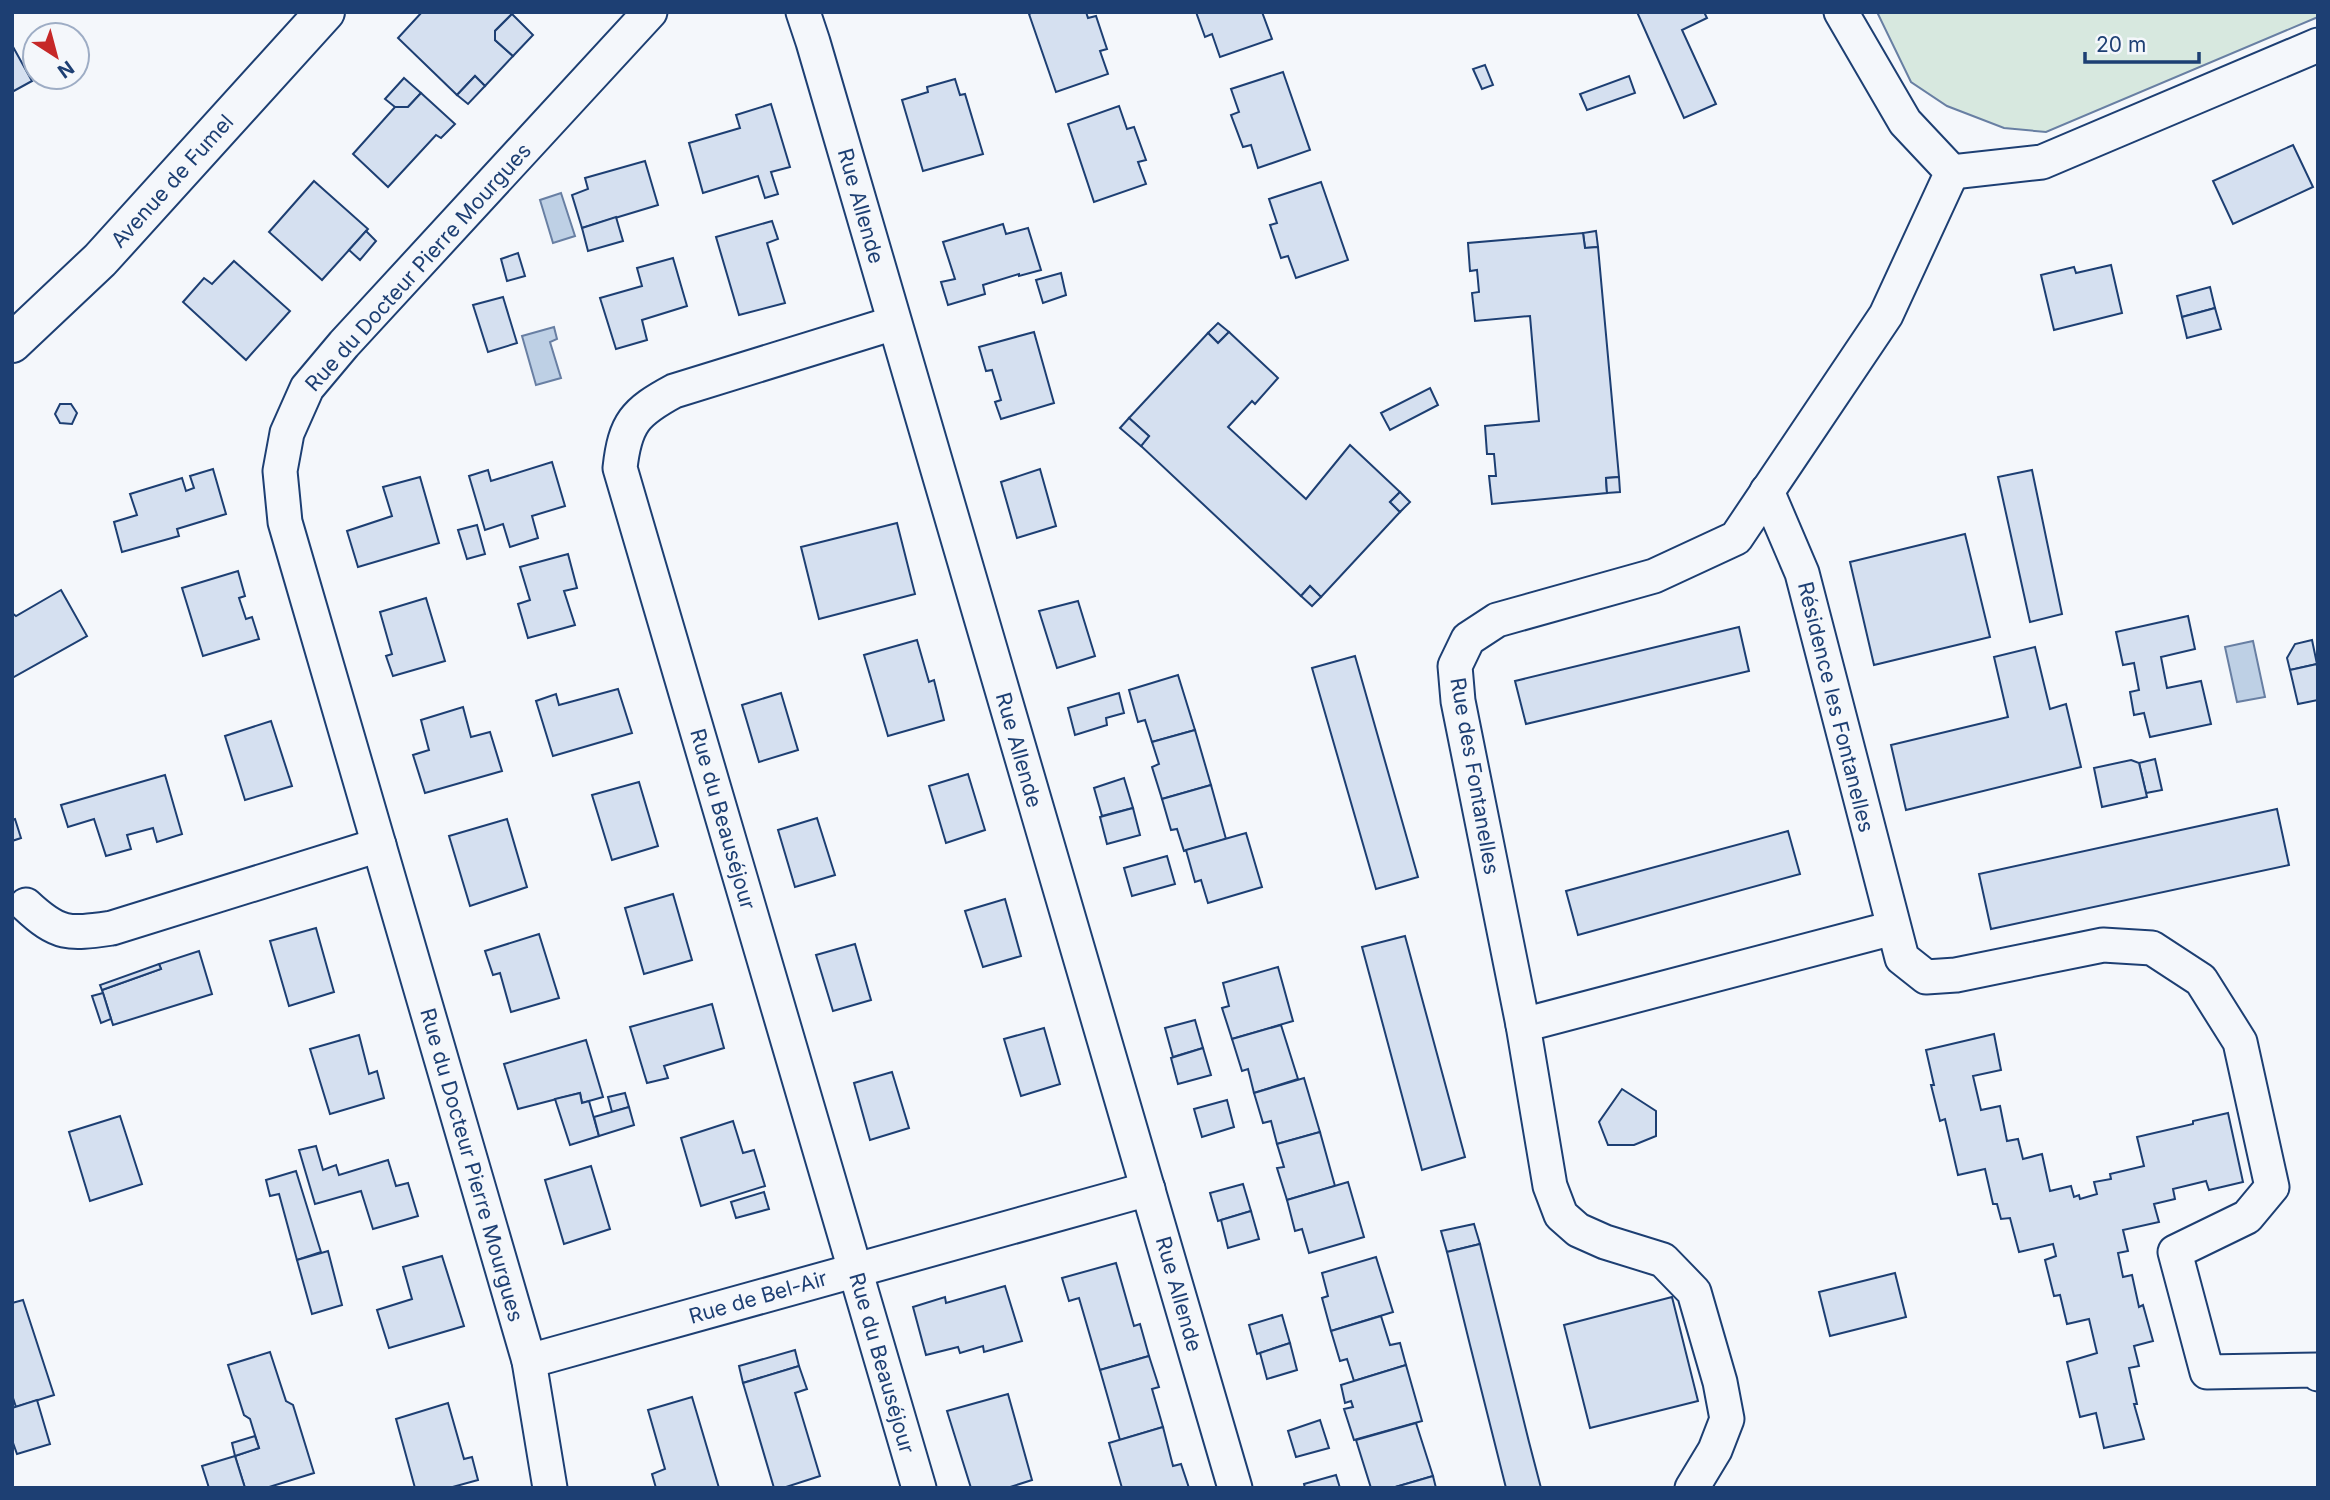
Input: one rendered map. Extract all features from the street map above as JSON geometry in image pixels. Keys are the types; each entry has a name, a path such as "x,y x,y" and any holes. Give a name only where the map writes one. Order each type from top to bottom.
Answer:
{"main road":[{"name":"Avenue de Fumel","path":"12,343 100,260 325,12"}],"street":[{"name":"Rue du Docteur Pierre Mourgues","path":"550,1488 529,1361 285,522 280,471 287,433 307,388 344,344 650,12"},
{"name":"Rue Allende","path":"803,12 1235,1488"},
{"path":"1841,12 1905,121 1952,172 2042,162 2318,45"},
{"name":"Rue des Fontanelles","path":"1692,1488 1715,1450 1727,1419 1720,1382 1694,1292 1663,1260 1605,1242 1578,1230 1561,1215 1550,1186 1523,1025 1458,701 1455,666 1468,639 1497,620 1654,576 1736,538 1886,315 1952,172"},
{"name":"Rue du Beauséjour","path":"894,323 674,391 649,404 632,422 623,441 620,468 919,1488"},
{"name":"Résidence les Fontanelles","path":"1767,491 1802,573 1902,958 1926,977 1956,975 2103,945 2152,948 2201,980 2240,1042 2272,1187 2247,1217 2175,1252 2207,1371 2317,1370 2318,1374"},
{"path":"26,905 42,920 61,931 79,933 113,928 379,845"},
{"path":"1523,1025 1893,928"},
{"name":"Rue de Bel-Air","path":"529,1361 1148,1189"}],"shaded area":[{"path":"1877,12 2318,12 2318,17 2046,132 2004,128 1947,106 1911,82"}],"water":[{"path":"561,193 575,236 553,243 540,200"},
{"path":"554,327 557,339 550,342 561,378 536,385 522,336"},
{"path":"2253,641 2265,697 2237,702 2225,647"}],"building":[{"path":"422,12 510,12 512,14 495,31 495,40 513,56 485,86 475,76 457,95 398,38"},
{"path":"1086,12 1088,18 1096,16 1107,49 1100,51 1108,74 1056,92 1029,14"},
{"path":"1196,12 1262,12 1272,39 1220,57 1212,34 1205,37"},
{"path":"1637,12 1704,12 1707,18 1682,30 1716,104 1684,118"},
{"path":"512,14 533,35 513,56 495,40 495,31"},
{"path":"12,45 21,61 21,87 12,92"},
{"path":"1485,65 1493,85 1482,89 1473,69"},
{"path":"1283,72 1310,150 1258,168 1251,145 1243,147 1231,115 1239,112 1231,89"},
{"path":"475,76 485,86 468,104 457,95"},
{"path":"1629,76 1635,93 1587,110 1580,94"},
{"path":"404,78 421,93 408,107 395,107 385,99"},
{"path":"955,79 960,95 965,94 983,154 923,171 902,100 928,92 927,87"},
{"path":"421,93 455,124 441,138 436,135 388,187 353,154 395,107 408,107"},
{"path":"771,104 790,167 771,172 778,194 765,198 758,176 703,193 689,143 740,128 736,115"},
{"path":"1119,106 1127,129 1134,127 1146,160 1138,162 1146,184 1094,202 1068,124"},
{"path":"2293,145 2313,187 2233,224 2213,181"},
{"path":"645,161 658,205 582,228 572,195 588,189 585,178"},
{"path":"314,181 368,229 322,280 269,232"},
{"path":"1321,182 1348,260 1296,278 1288,256 1281,258 1270,225 1277,223 1269,199"},
{"path":"616,217 623,241 588,251 582,228"},
{"path":"772,221 778,239 767,243 785,303 739,315 716,237"},
{"path":"1003,224 1006,234 1028,228 1041,270 983,285 985,294 948,305 941,282 955,279 943,242"},
{"path":"366,231 376,241 360,260 349,250"},
{"path":"1596,231 1598,247 1585,248 1583,233"},
{"path":"1583,233 1585,248 1598,247 1619,477 1606,478 1607,493 1492,504 1489,476 1496,476 1494,454 1487,454 1485,426 1539,421 1530,316 1475,321 1472,293 1479,292 1477,270 1470,271 1468,243"},
{"path":"518,253 525,276 507,281 501,259"},
{"path":"673,258 687,306 642,320 647,340 616,349 600,298 642,286 637,268"},
{"path":"234,261 290,311 246,360 183,302 204,278 212,284"},
{"path":"2111,265 2122,313 2054,330 2041,275 2074,267 2076,273"},
{"path":"1061,273 1066,295 1043,303 1036,280"},
{"path":"2210,287 2215,308 2182,317 2177,296"},
{"path":"503,297 517,343 488,352 473,305"},
{"path":"2215,308 2221,329 2187,338 2182,317"},
{"path":"1218,323 1229,332 1218,343 1208,333"},
{"path":"1034,332 1054,403 1001,419 995,402 1001,400 992,370 986,371 979,347"},
{"path":"1229,332 1278,378 1255,404 1252,401 1228,427 1306,499 1350,445 1400,492 1390,502 1400,512 1321,597 1310,586 1301,596 1141,446 1149,436 1129,418 1208,333 1218,343"},
{"path":"1430,388 1438,405 1390,430 1381,413"},
{"path":"60,404 71,404 77,413 72,424 60,423 55,414"},
{"path":"1129,418 1149,436 1141,446 1120,428"},
{"path":"552,462 565,506 532,516 538,538 510,547 503,524 485,530 469,476 488,470 491,481"},
{"path":"213,469 226,514 177,529 179,536 122,552 114,522 137,515 130,494 182,478 186,491 194,488 190,476"},
{"path":"1040,469 1056,526 1017,538 1001,482"},
{"path":"2032,470 2062,614 2030,622 1998,477"},
{"path":"420,477 439,543 358,567 347,531 392,516 383,487"},
{"path":"1619,477 1620,492 1607,493 1606,478"},
{"path":"1400,492 1410,502 1400,512 1390,502"},
{"path":"897,523 915,594 819,619 801,547"},
{"path":"477,525 485,554 467,559 458,530"},
{"path":"1965,534 1990,637 1874,665 1850,562"},
{"path":"568,554 577,588 564,591 575,625 528,638 518,604 530,600 520,567"},
{"path":"238,571 245,596 239,598 246,619 252,617 259,639 203,656 182,588"},
{"path":"1310,586 1321,597 1312,606 1301,596"},
{"path":"61,590 87,636 12,678 12,613 16,616"},
{"path":"426,598 445,661 393,676 386,656 392,654 380,612"},
{"path":"1078,601 1095,656 1057,668 1039,611"},
{"path":"2188,616 2195,649 2161,657 2167,688 2201,681 2211,724 2150,737 2144,713 2134,715 2130,692 2139,690 2134,663 2123,665 2116,632"},
{"path":"1739,627 1749,671 1526,724 1515,681"},
{"path":"917,640 929,682 934,680 944,720 888,736 864,655"},
{"path":"2312,640 2317,664 2290,670 2287,658 2295,644"},
{"path":"2035,647 2050,709 2066,704 2081,767 1906,810 1891,745 2008,717 1994,657"},
{"path":"1355,656 1418,877 1376,889 1312,668"},
{"path":"2317,664 2318,700 2298,704 2290,670"},
{"path":"1178,675 1195,730 1152,742 1145,720 1138,722 1129,690"},
{"path":"618,689 632,733 553,756 536,701 556,694 559,705"},
{"path":"781,693 798,750 759,762 742,705"},
{"path":"1119,693 1124,713 1106,718 1107,725 1075,735 1068,708"},
{"path":"463,707 471,737 490,732 502,771 425,793 413,755 429,750 421,720"},
{"path":"271,721 292,786 245,800 225,736"},
{"path":"1195,730 1211,785 1162,799 1152,767 1159,764 1152,742"},
{"path":"2155,759 2162,790 2146,793 2139,763"},
{"path":"2131,760 2139,763 2147,797 2102,807 2094,768"},
{"path":"968,774 985,830 946,843 929,786"},
{"path":"165,775 182,834 157,842 153,828 127,835 131,849 106,856 94,819 68,827 61,805"},
{"path":"1124,778 1133,808 1102,816 1094,788"},
{"path":"639,782 658,846 612,860 592,795"},
{"path":"1211,785 1226,839 1184,851 1177,829 1171,830 1162,799"},
{"path":"1133,808 1140,835 1107,844 1100,817"},
{"path":"2277,809 2289,865 1991,929 1979,874"},
{"path":"817,818 835,875 795,887 778,830"},
{"path":"15,819 21,838 12,841 12,820"},
{"path":"507,819 527,887 470,906 449,836"},
{"path":"1788,831 1800,874 1578,935 1566,891"},
{"path":"1246,833 1262,887 1208,903 1201,880 1195,882 1186,850"},
{"path":"1167,856 1175,884 1132,896 1124,868"},
{"path":"673,894 692,960 644,974 625,908"},
{"path":"1005,899 1021,956 983,967 965,911"},
{"path":"316,928 334,992 289,1006 270,941"},
{"path":"539,934 559,998 511,1012 500,973 493,975 485,951"},
{"path":"1405,936 1465,1157 1422,1170 1362,947"},
{"path":"855,944 871,1000 833,1011 816,955"},
{"path":"199,951 212,994 113,1025 102,990 161,969 159,964"},
{"path":"159,964 161,969 102,990 100,985"},
{"path":"1278,967 1293,1021 1232,1039 1222,1008 1229,1006 1223,983"},
{"path":"103,993 111,1019 101,1023 92,996"},
{"path":"712,1004 724,1048 664,1066 668,1078 647,1083 630,1027"},
{"path":"1195,1020 1203,1048 1173,1057 1165,1028"},
{"path":"1281,1025 1298,1079 1254,1093 1248,1069 1242,1071 1232,1039"},
{"path":"1044,1028 1060,1084 1021,1096 1004,1039"},
{"path":"1994,1034 2001,1070 1973,1076 1981,1110 2000,1106 2007,1141 2018,1139 2023,1159 2042,1154 2050,1191 2071,1186 2074,1197 2079,1195 2080,1199 2097,1194 2094,1182 2111,1179 2110,1174 2144,1166 2137,1137 2228,1113 2243,1182 2209,1190 2206,1181 2173,1189 2175,1199 2154,1204 2159,1222 2123,1230 2128,1251 2118,1253 2123,1277 2132,1275 2139,1307 2143,1305 2153,1341 2134,1346 2139,1366 2129,1368 2137,1404 2134,1404 2144,1439 2104,1448 2096,1413 2080,1417 2067,1362 2097,1353 2089,1319 2067,1324 2060,1295 2054,1296 2045,1260 2056,1256 2053,1244 2019,1252 2010,1218 2001,1219 1997,1204 1993,1204 1985,1169 1958,1175 1945,1119 1940,1121 1926,1050"},
{"path":"359,1035 369,1074 377,1071 384,1098 330,1114 310,1049"},
{"path":"586,1040 603,1097 582,1103 580,1093 518,1109 504,1064"},
{"path":"1203,1048 1211,1075 1178,1084 1171,1058"},
{"path":"892,1072 909,1128 870,1140 854,1083"},
{"path":"1304,1078 1320,1132 1277,1144 1271,1121 1263,1123 1254,1093"},
{"path":"1622,1089 1656,1111 1656,1136 1634,1145 1608,1145 1599,1122"},
{"path":"580,1093 582,1103 589,1101 599,1136 570,1145 555,1099"},
{"path":"625,1093 629,1107 612,1112 608,1097"},
{"path":"1227,1100 1234,1127 1202,1137 1194,1109"},
{"path":"629,1107 634,1125 599,1136 594,1117"},
{"path":"120,1116 142,1184 90,1201 69,1132"},
{"path":"733,1121 743,1153 754,1150 765,1186 701,1206 681,1138"},
{"path":"1320,1132 1335,1186 1287,1200 1277,1168 1284,1167 1277,1144"},
{"path":"316,1146 323,1170 336,1165 339,1175 388,1160 396,1186 408,1183 418,1216 373,1229 361,1191 315,1204 299,1150"},
{"path":"591,1166 610,1229 564,1244 545,1180"},
{"path":"296,1171 321,1252 297,1260 279,1194 270,1196 266,1180"},
{"path":"1348,1182 1364,1237 1309,1253 1302,1229 1295,1231 1287,1200"},
{"path":"1243,1184 1251,1211 1218,1221 1210,1193"},
{"path":"764,1192 769,1209 736,1218 731,1202"},
{"path":"1251,1211 1259,1239 1228,1248 1221,1220"},
{"path":"1474,1224 1480,1244 1447,1252 1441,1231"},
{"path":"1480,1244 1541,1488 1506,1488 1470,1345 1447,1252"},
{"path":"328,1251 342,1305 312,1314 297,1260"},
{"path":"442,1256 464,1326 389,1348 377,1310 412,1299 403,1267"},
{"path":"1376,1257 1393,1312 1331,1331 1322,1298 1328,1296 1322,1273"},
{"path":"1116,1263 1134,1326 1140,1324 1149,1356 1100,1370 1079,1298 1069,1301 1062,1278"},
{"path":"1895,1273 1906,1317 1830,1336 1819,1292"},
{"path":"1005,1286 1022,1341 984,1352 983,1346 960,1353 958,1347 926,1355 913,1307 945,1297 946,1303"},
{"path":"1672,1297 1698,1401 1590,1428 1564,1325"},
{"path":"23,1300 54,1395 16,1407 12,1395 12,1303"},
{"path":"1282,1315 1290,1343 1257,1354 1249,1325"},
{"path":"1381,1316 1390,1345 1400,1343 1406,1365 1354,1381 1347,1359 1340,1361 1331,1331"},
{"path":"1290,1343 1297,1370 1267,1379 1260,1353"},
{"path":"795,1350 799,1366 743,1383 739,1366"},
{"path":"270,1352 286,1401 293,1405 314,1473 266,1488 245,1488 235,1456 259,1448 250,1419 244,1415 228,1365"},
{"path":"1149,1356 1159,1387 1152,1389 1163,1427 1120,1440 1100,1370"},
{"path":"1406,1365 1422,1421 1354,1440 1344,1409 1353,1407 1351,1401 1345,1403 1341,1385"},
{"path":"799,1366 807,1389 795,1393 820,1476 783,1488 774,1488 743,1383"},
{"path":"1008,1394 1032,1480 1007,1488 971,1488 947,1411"},
{"path":"692,1397 719,1488 656,1488 652,1474 665,1469 648,1410"},
{"path":"37,1400 50,1444 17,1454 12,1440 12,1408"},
{"path":"448,1403 464,1459 472,1457 478,1480 449,1488 415,1488 396,1419"},
{"path":"1320,1420 1329,1448 1296,1457 1288,1431"},
{"path":"1416,1423 1433,1476 1392,1488 1371,1488 1356,1440"},
{"path":"1163,1427 1173,1466 1181,1464 1189,1488 1122,1488 1109,1443"},
{"path":"255,1436 259,1448 235,1456 232,1443"},
{"path":"235,1456 245,1488 209,1488 202,1466"},
{"path":"1336,1475 1340,1488 1305,1488 1304,1484"},
{"path":"1433,1476 1436,1488 1392,1488"}]}
